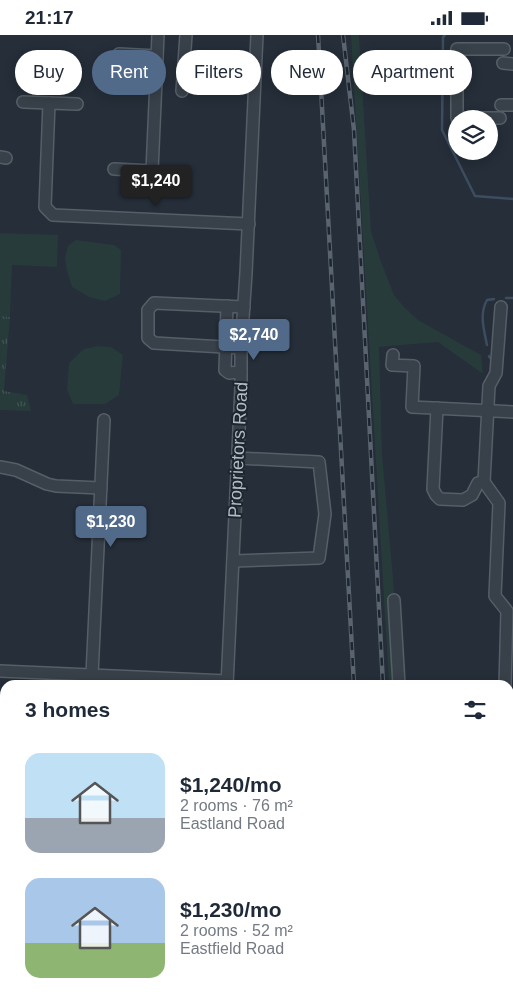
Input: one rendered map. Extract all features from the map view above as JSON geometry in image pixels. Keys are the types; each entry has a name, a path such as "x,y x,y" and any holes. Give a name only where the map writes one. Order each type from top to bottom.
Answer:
{"street":[{"path":"157,50 158,35"},
{"path":"185,50 186,35"},
{"name":"Proprietors Road","path":"227,680 257,35"},
{"path":"500,119 457,118 457,49 504,49"},
{"path":"114,169 152,171 155,95"},
{"path":"23,102 78,104"},
{"path":"49,103 46,207 53,215 248,224"},
{"path":"242,348 154,343 148,338 148,310 154,303 244,307"},
{"path":"227,306 225,370 229,373 241,372"},
{"path":"501,307 496,373 489,385 484,482 499,503 495,596 507,611 505,680"},
{"path":"393,355 392,365 414,366 412,407 513,412"},
{"path":"437,408 433,489 436,495 440,499 463,500 472,495 478,483 484,482"},
{"path":"92,675 104,420"},
{"path":"233,561 319,558 325,514 320,461 238,458"},
{"path":"0,467 16,469 47,484 56,486 101,488"},
{"path":"394,600 399,680"},
{"path":"0,671 66,680 92,675 114,680"}],"green space":[{"path":"351,35 359,35 360,50 353,50 353,69"},
{"path":"355,95 363,95 371,231 394,295 418,320 481,355 483,374 438,342 379,347 382,454 393,578 399,680 389,680"},
{"path":"0,233 58,235 57,267 12,265 10,317 0,316"},
{"path":"76,240 114,245 121,250 120,294 105,301 89,297 72,287 65,258 68,246"},
{"path":"0,316 10,317 4,391 27,395 31,411 0,410"},
{"path":"97,346 111,347 123,355 119,395 105,404 73,404 67,390 69,363 84,349"}],"waterway":[{"path":"445,35 443,37 442,130 475,196 513,199"},
{"path":"506,298 513,298"},
{"path":"487,345 483,311 487,300 494,299"}],"railway":[{"path":"318,35 354,680"},
{"path":"343,35 354,130 383,680"}]}
